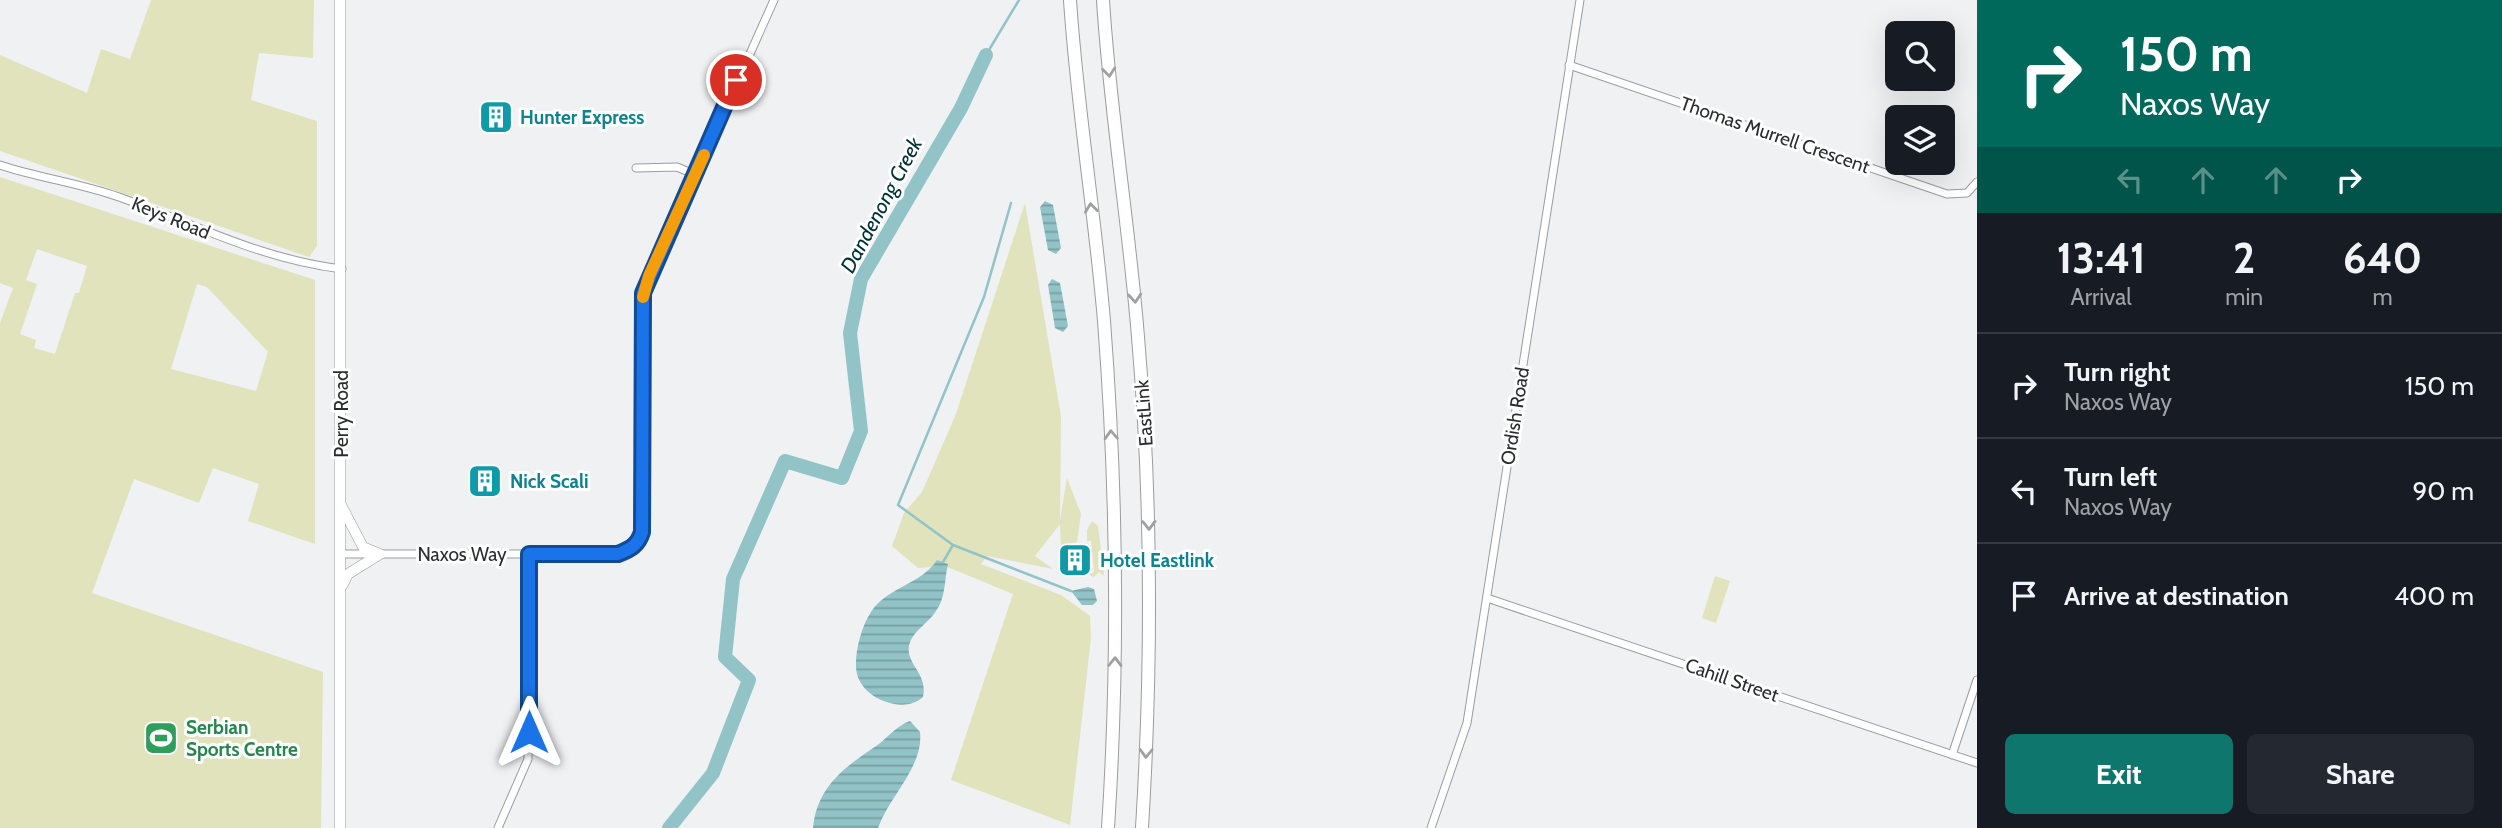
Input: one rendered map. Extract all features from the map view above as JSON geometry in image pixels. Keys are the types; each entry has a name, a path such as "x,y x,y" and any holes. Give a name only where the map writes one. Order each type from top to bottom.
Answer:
{"highway":[{"name":"EastLink","path":"1070,0 1074,63 1104,318 1111,436 1116,641 1108,828"},
{"name":"EastLink","path":"1103,2 1137,323 1147,470 1149,684 1142,828"}],"main road":[{"name":"Perry Road","path":"340,0 340,828"},
{"path":"341,504 363,547 380,554"},
{"path":"341,588 348,574 380,554"}],"street":[{"name":"Naxos Way","path":"341,554 618,554 631,549 639,541 642,532 643,293 774,0"},
{"name":"Ordish Road","path":"1431,828 1468,723 1580,0"},
{"name":"Thomas Murrell Crescent","path":"1569,65 1947,194 1967,193 1977,181"},
{"name":"Keys Road","path":"0,166 116,196 229,242 313,265 342,269"},
{"path":"636,168 677,167 696,175"},
{"path":"498,828 528,759 529,554"},
{"name":"Cahill Street","path":"1487,598 1977,764"},
{"path":"1952,755 1977,680"}],"green space":[{"path":"151,0 314,0 313,58 259,53 251,100 317,121 317,246 309,257 0,151 0,55 87,93 101,49 130,59"},
{"path":"0,177 315,280 315,544 248,521 259,484 213,468 199,503 134,479 92,593 323,672 321,828 0,828 0,323 13,288 0,283","holes":["37,249 87,266 55,354 34,348 36,340 20,334 37,284 26,280","197,284 207,287 268,352 256,391 171,369"]},
{"path":"1025,203 1061,416 1060,520 1067,478 1081,514 1077,542 1066,544 1067,576 1062,576 1060,524 1035,556 1053,569 987,556 981,564 1061,595 1090,616 1091,638 1070,825 951,780 1013,594 945,566 918,568 892,546 904,513 922,492 956,414"},
{"path":"1092,521 1098,526 1104,576 1099,572 1094,577 1089,575 1094,572 1091,541 1087,541 1087,530"},
{"path":"1715,576 1730,581 1716,623 1702,618"}],"water":[{"path":"1045,201 1053,205 1061,248 1056,254 1048,250 1040,207"},
{"path":"1052,279 1060,283 1068,326 1063,332 1055,328 1048,285"},
{"path":"937,560 948,564 942,600 933,616 913,636 909,646 911,659 924,689 923,697 906,705 885,702 867,691 857,674 857,651 864,626 878,604 923,575"},
{"path":"1088,587 1094,589 1097,601 1093,605 1082,605 1071,591"},
{"path":"910,721 920,732 917,757 878,828 813,828 820,800 835,778 855,760"}],"waterway":[{"name":"Dandenong Creek","path":"986,55 1019,0"},
{"name":"Dandenong Creek","path":"669,828 713,773 749,680 725,657 733,579 785,461 842,478 861,431 850,333 861,279 961,108 986,55"},
{"path":"1011,203 984,297 898,505 953,545 1071,591"},
{"path":"943,562 953,545"}],"slow traffic":[{"path":"643,297 649,276 704,155"}],"place":[{"name":"Hunter Express","path":"496,117"},
{"name":"Nick Scali","path":"485,481"},
{"name":"Hotel Eastlink","path":"1075,560"},
{"name":"Serbian Sports Centre","path":"161,738"}],"route":[{"path":"529,732 529,554 618,554 631,549 639,541 642,532 643,293 736,80"}]}
